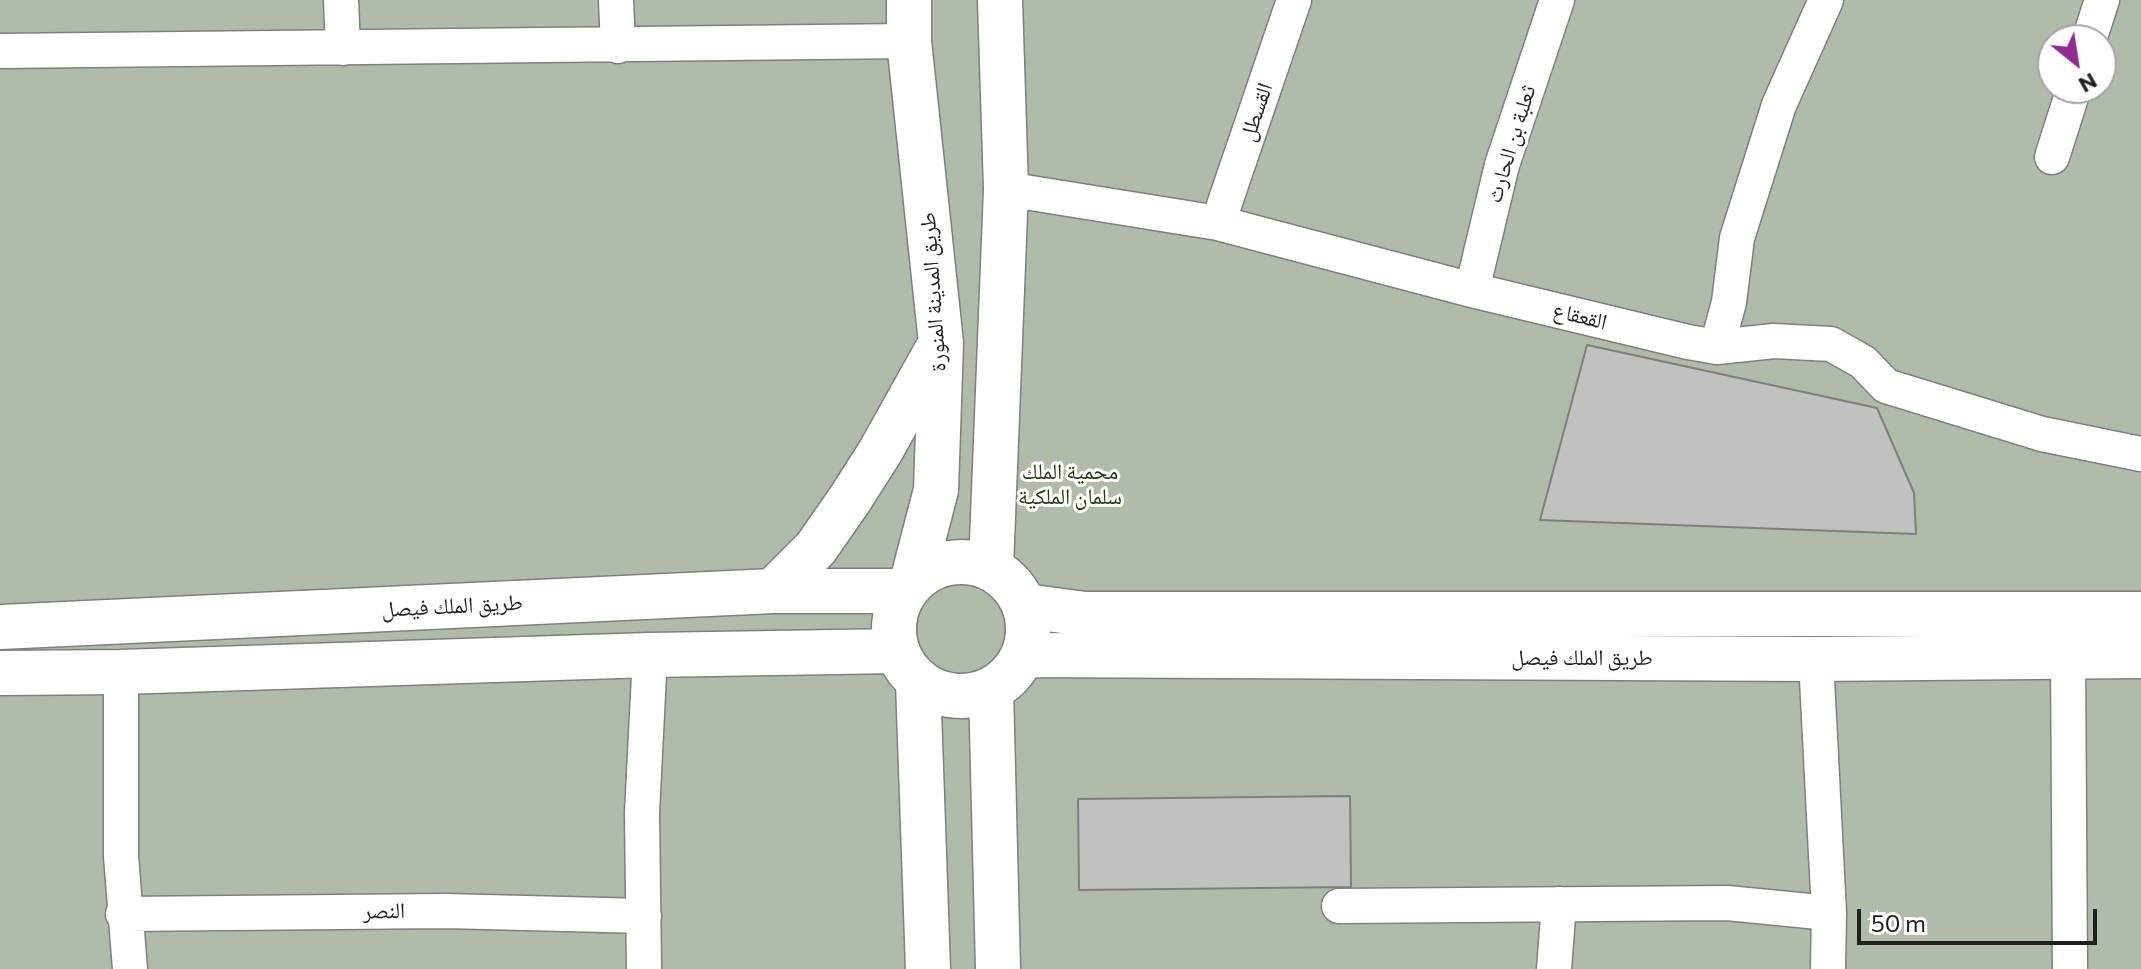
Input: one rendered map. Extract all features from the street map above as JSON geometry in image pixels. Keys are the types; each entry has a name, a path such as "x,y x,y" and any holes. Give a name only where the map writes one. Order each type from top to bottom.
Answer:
{"main road":[{"path":"991,567 1006,189 1000,0"},
{"name":"طريق المدينة المنورة","path":"908,586 936,490 941,343 909,20"},
{"path":"773,591 816,548 850,499 941,343"},
{"path":"0,673 650,655 907,666 935,691 953,696 972,696 1004,681 1023,655 1029,622 1017,590 991,567 970,561 949,562 929,569 908,586 895,610 893,631 907,666 928,969"},
{"name":"طريق الملك فيصل","path":"0,627 908,586"},
{"name":"طريق الملك فيصل","path":"1025,606 1085,614 2141,614"},
{"name":"طريق الملك فيصل","path":"1023,655 1816,659 2141,656"},
{"path":"991,689 998,969"}],"street":[{"path":"341,0 343,48"},
{"path":"616,0 618,46"},
{"name":"القسطل","path":"1218,223 1294,0"},
{"name":"ثعلبة بن الحارث","path":"1472,290 1502,165 1557,0"},
{"path":"1717,347 1729,302 1741,223 1779,105 1826,0"},
{"path":"2094,24 2102,0"},
{"path":"0,51 618,46 909,20"},
{"path":"2052,157 2069,104"},
{"name":"القعقاع","path":"1006,189 1218,223 1472,290 1688,342 1717,347 1774,341 1831,344 1863,362 1886,386 2042,434 2141,454"},
{"path":"644,969 642,813 650,655"},
{"path":"2068,657 2070,969"},
{"path":"1816,659 1829,913 1828,969"},
{"path":"121,672 123,914 130,969"},
{"path":"1339,906 1727,903 1829,913"},
{"path":"1554,969 1559,904"},
{"name":"النصر","path":"123,914 445,911 644,916"}],"green space":[{"name":"محمية الملك سلمان الملكية","path":"0,0 2141,0 2141,969 0,969"}],"building":[{"path":"1587,345 1877,408 1914,493 1916,534 1540,520"},
{"path":"1350,796 1351,887 1079,890 1078,799"}]}
